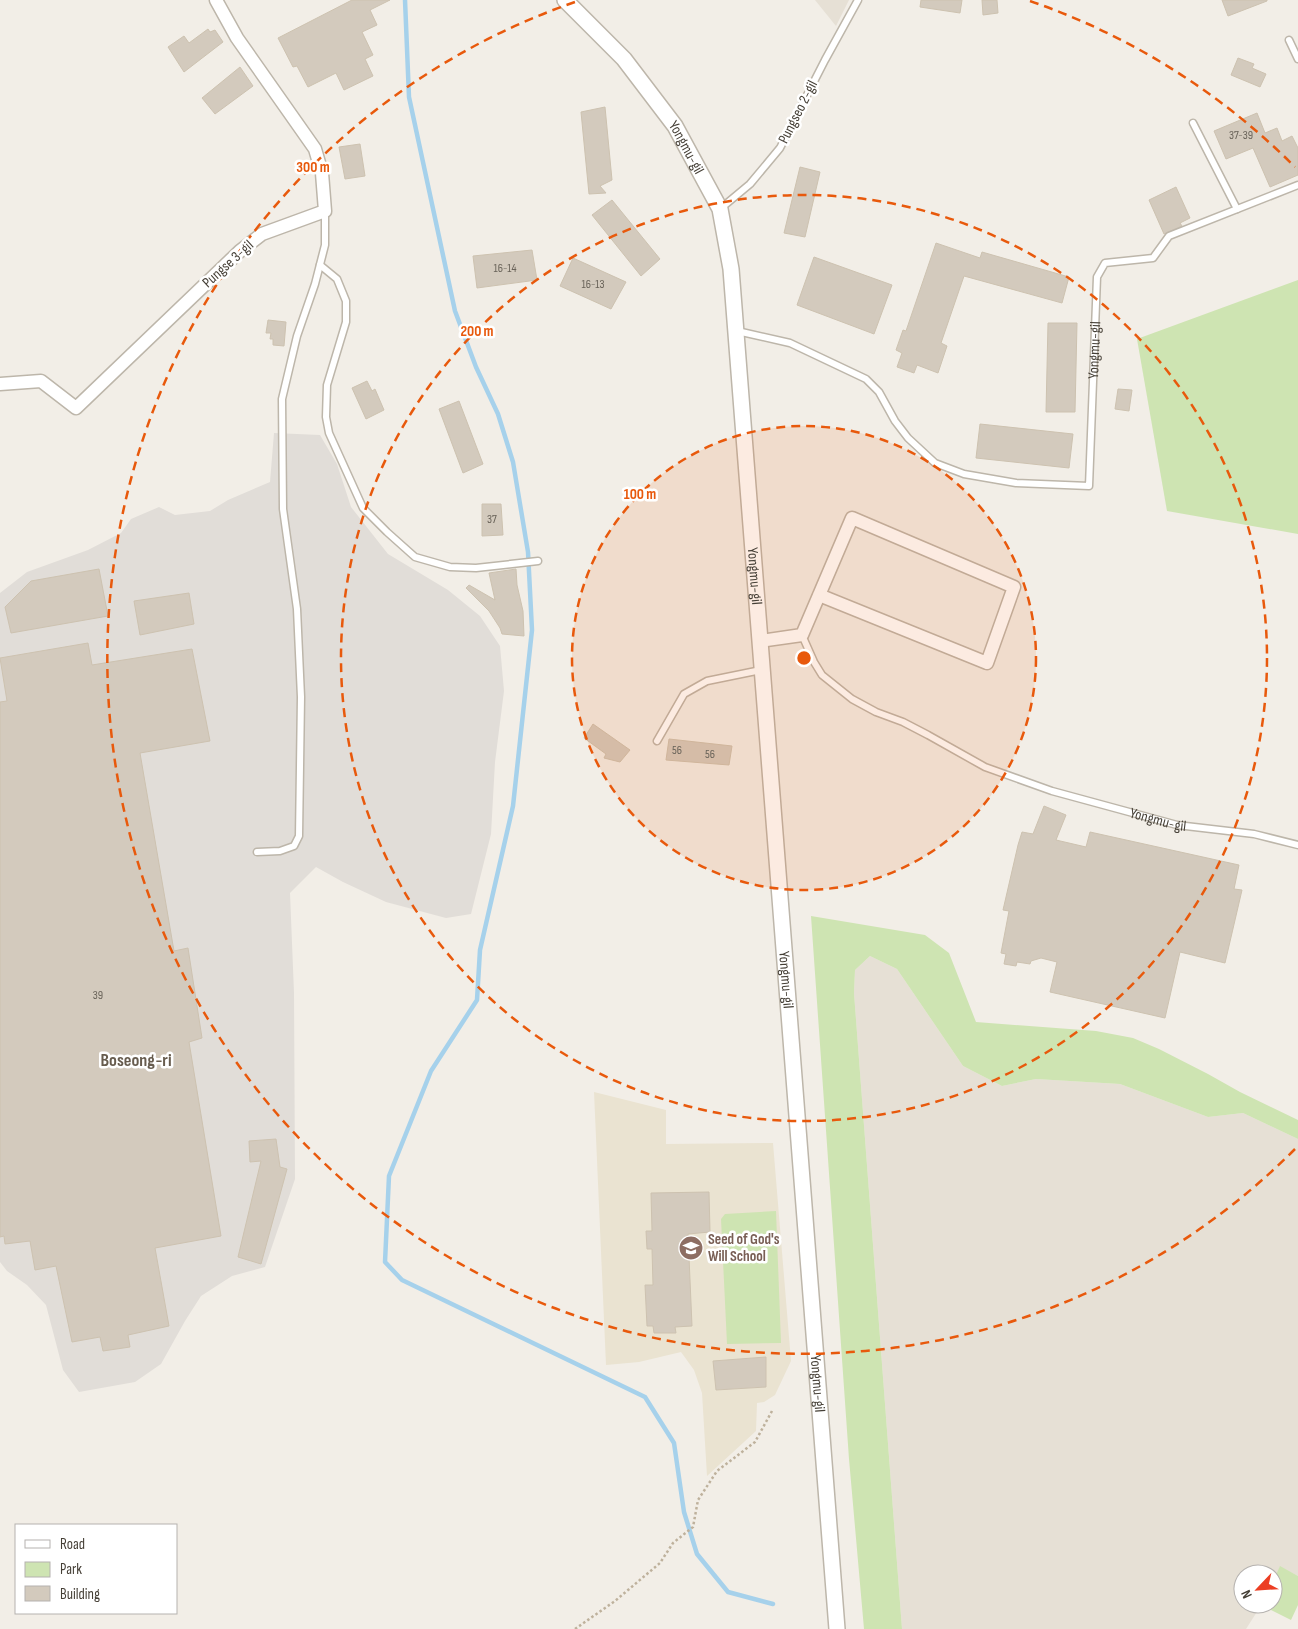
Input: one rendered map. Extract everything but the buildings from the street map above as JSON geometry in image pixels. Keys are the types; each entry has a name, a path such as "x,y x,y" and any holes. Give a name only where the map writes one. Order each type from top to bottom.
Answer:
{"street":[{"path":"216,0 238,38 314,149 322,173 325,211"},
{"name":"Yongmu-gil","path":"565,0 624,58 675,126 720,209 732,269 837,1629"},
{"name":"Pungse 3-gil","path":"0,384 41,381 76,408 240,251 262,234 325,211"},
{"path":"760,641 802,635 819,595 852,518 1014,586 986,663 819,595"}],"lane":[{"name":"Pungseo 2-gil","path":"720,209 750,184 780,148 858,0"},
{"path":"1289,40 1298,59"},
{"path":"1193,123 1237,210"},
{"name":"Yongmu-gil","path":"736,330 790,343 866,378 879,392 895,422 908,438 934,463 964,474 1016,483 1089,486 1097,277 1105,263 1153,258 1169,236 1298,185"},
{"path":"256,852 280,851 294,846 299,836 301,697 297,609 282,510 282,399 297,336 325,245 325,211"},
{"path":"320,265 337,280 346,301 346,322 327,385 326,417 329,433 363,508 386,532 416,557 450,567 476,568 535,561"},
{"name":"Yongmu-gil","path":"802,635 822,675 852,699 876,712 903,722 985,767 1052,791 1177,826 1254,834 1298,845"},
{"path":"657,741 684,694 706,681 762,670"}],"path":[{"path":"575,1629 615,1601 660,1563 673,1544 693,1527 698,1500 717,1470 755,1442 772,1411"}],"shaded area":[{"path":"815,0 849,0 836,26"},
{"path":"274,433 320,435 337,464 351,507 388,554 448,590 480,616 500,646 504,691 495,762 491,834 471,914 446,918 386,902 316,867 290,893 294,993 295,1179 265,1267 232,1276 201,1296 161,1364 135,1382 79,1392 63,1370 46,1305 27,1285 7,1271 0,1262 0,593 27,572 88,550 121,533 131,519 159,507 175,515 210,511 228,500 270,482"},
{"path":"870,956 897,969 963,1066 1002,1086 1036,1079 1120,1084 1208,1117 1243,1113 1298,1139 1298,1576 1283,1568 1283,1564 1233,1564 1233,1614 1256,1614 1246,1629 902,1629 854,993 855,970"},
{"name":"Seed of God's Will School","path":"594,1092 666,1110 666,1144 773,1143 791,1361 775,1395 764,1402 757,1403 756,1431 707,1476 702,1393 694,1370 681,1352 639,1362 606,1365"}],"green space":[{"path":"1298,280 1298,534 1167,511 1137,339"},
{"path":"811,916 925,935 949,953 976,1022 1096,1031 1133,1038 1159,1049 1298,1120 1298,1139 1243,1113 1208,1117 1120,1084 1036,1079 1002,1086 963,1066 897,969 870,956 855,970 854,993 902,1629 864,1629 849,1459"},
{"path":"776,1211 781,1343 727,1344 721,1219 725,1214"},
{"path":"1283,1568 1298,1576 1298,1605 1291,1620 1279,1614 1283,1614"}],"waterway":[{"path":"405,0 409,97 455,311 476,367 498,414 513,462 528,552 532,630 513,806 480,950 477,1000 431,1071 389,1176 385,1262 402,1280 645,1397 674,1443 684,1512 697,1554 728,1592 773,1604"}],"place":[{"name":"Seed of God's Will School","path":"691,1248"}],"district":[{"name":"Boseong-ri","path":"136,1060"}]}
